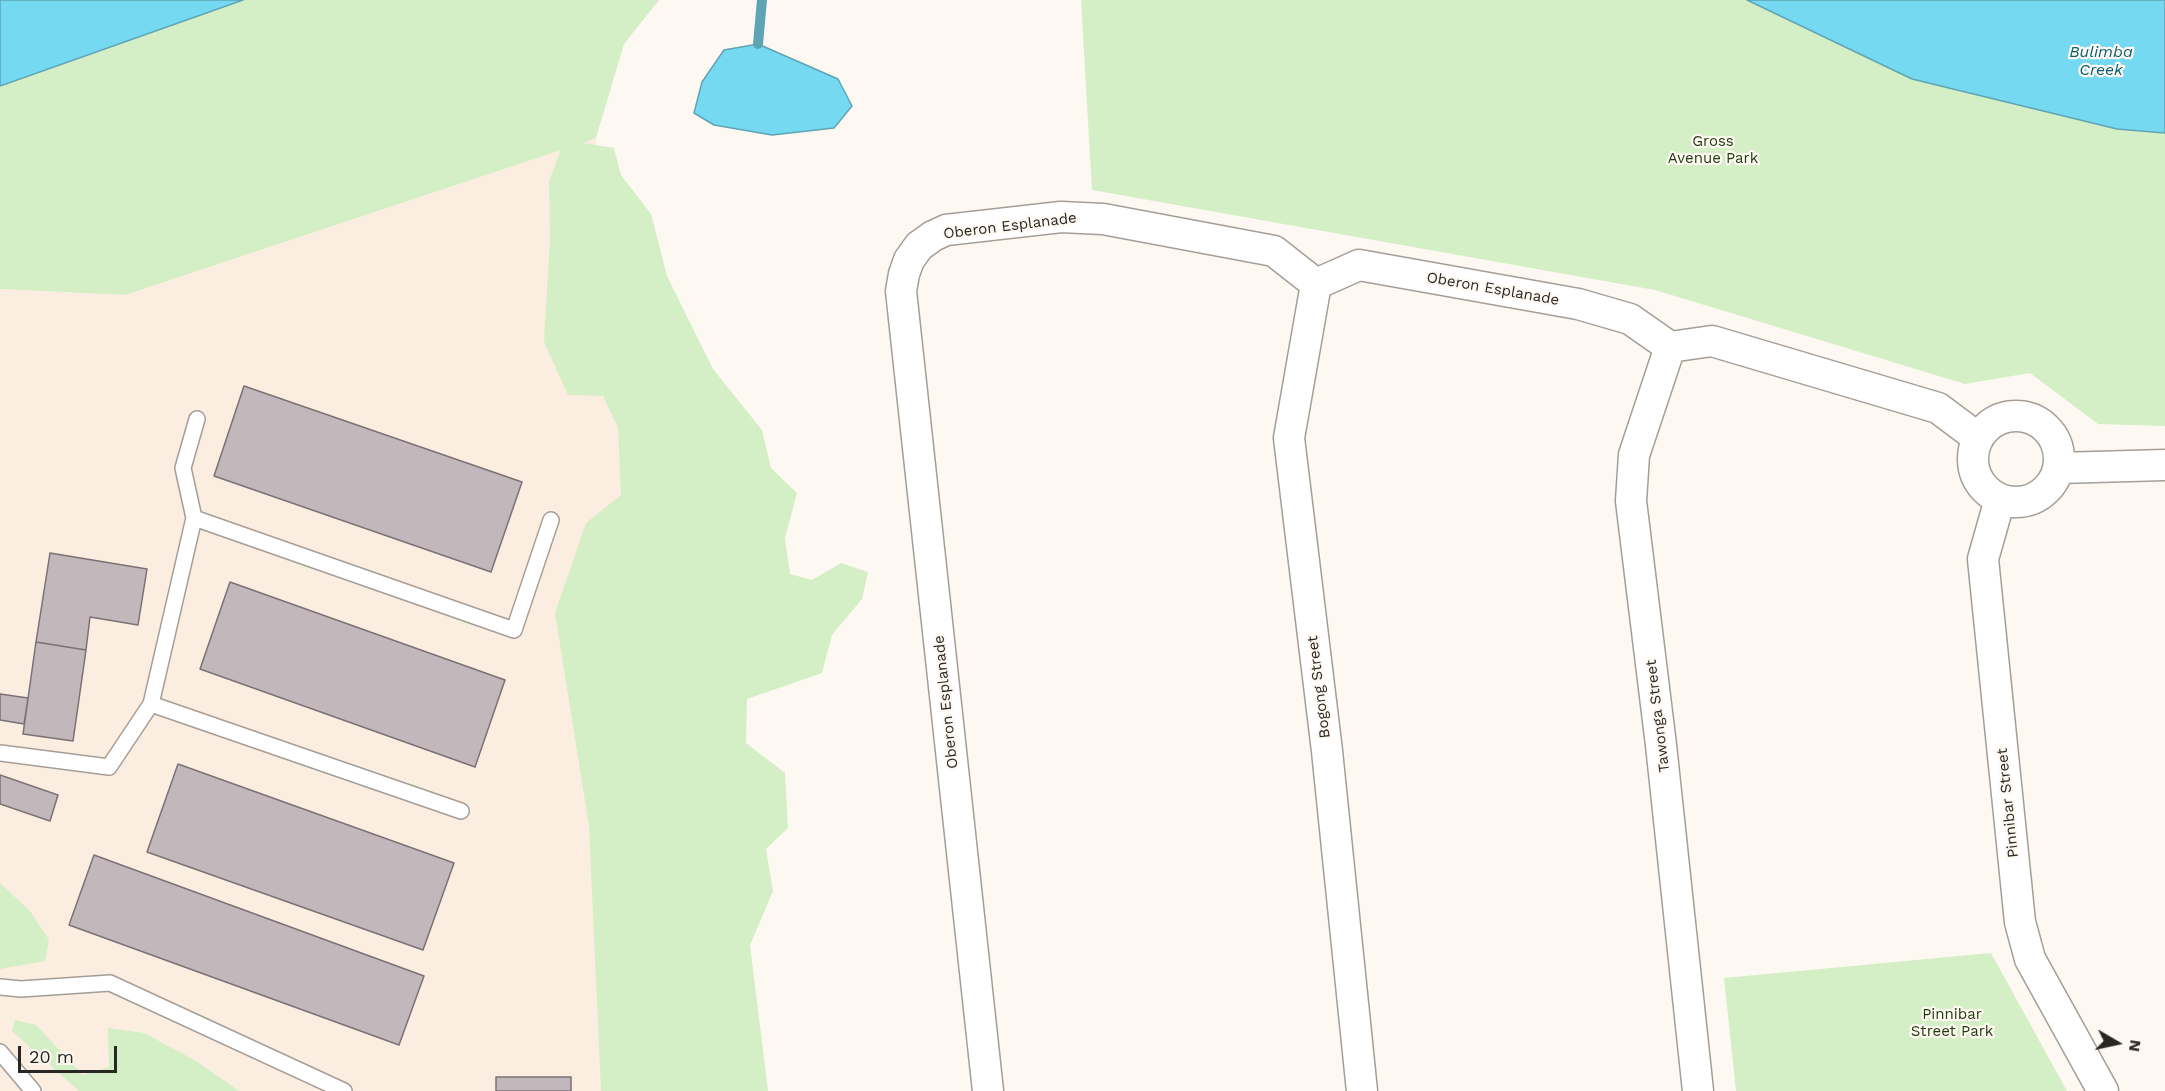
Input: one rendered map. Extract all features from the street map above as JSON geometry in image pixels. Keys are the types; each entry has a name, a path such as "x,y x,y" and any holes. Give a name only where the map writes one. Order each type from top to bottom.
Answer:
{"street":[{"name":"Oberon Esplanade","path":"988,1091 901,291 909,260 919,246 946,230 1061,217 1103,219 1274,250 1316,284 1359,266 1578,304 1630,319 1670,347"},
{"name":"Bogong Street","path":"1316,284 1289,438 1327,751 1362,1091"},
{"path":"1670,347 1712,341 1938,408 1978,438"},
{"name":"Tawonga Street","path":"1670,347 1634,455 1631,501 1663,756 1698,1091"},
{"path":"2011,416 2025,416 2043,425 2055,441 2059,454 2054,480 2036,497 2012,502 2000,499 1988,491 1979,480 1974,466 1974,452 1978,438 1986,427 2011,416"},
{"path":"2058,468 2165,465"},
{"name":"Pinnibar Street","path":"2000,499 1983,559 2020,922 2030,958 2103,1091"}],"lane":[{"path":"0,753 109,767 151,704 194,518 183,468 197,419"},
{"path":"194,518 514,630 551,520"},
{"path":"151,704 461,811"},
{"path":"0,987 21,990 110,983 344,1091"},
{"path":"0,1052 33,1091"}],"shaded area":[{"path":"596,138 698,1091 0,1091 0,289 125,295"}],"green space":[{"path":"243,0 659,0 624,44 596,138 583,143 614,148 621,175 651,214 667,276 713,369 762,430 771,468 797,493 785,538 790,574 812,580 841,563 868,572 862,599 832,635 822,673 747,699 746,743 785,773 788,828 766,849 773,891 750,945 768,1091 601,1091 589,826 555,613 586,523 621,495 618,428 603,396 568,395 544,342 550,239 549,181 561,150 125,295 0,289 0,86"},
{"name":"Gross Avenue Park","path":"1081,0 1747,0 1912,79 2117,129 2165,133 2165,426 2098,424 2030,373 1965,384 1655,290 1092,190"},
{"path":"0,883 30,911 49,940 45,961 0,969"},
{"name":"Pinnibar Street Park","path":"1991,953 2067,1091 1736,1091 1724,978"},
{"path":"15,1020 36,1025 83,1075 109,1067 108,1028 144,1033 196,1061 239,1091 79,1091 12,1031"}],"water":[{"path":"0,0 243,0 0,86"},
{"name":"Bulimba Creek","path":"1747,0 2165,0 2165,133 2117,129 1912,79"},
{"path":"758,44 838,79 852,106 834,128 772,135 714,125 694,113 702,82 724,50"}],"building":[{"path":"244,386 522,482 491,572 214,476"},
{"path":"50,553 147,569 138,625 90,617 86,650 36,642"},
{"path":"230,582 505,680 475,767 200,669"},
{"path":"36,642 86,650 73,741 23,734"},
{"path":"0,694 28,698 24,724 0,720"},
{"path":"178,764 454,863 423,950 147,852"},
{"path":"0,775 58,795 50,821 0,804"},
{"path":"94,855 424,976 399,1045 69,925"},
{"path":"496,1077 571,1077 571,1091 496,1091"}],"waterway":[{"path":"758,44 762,0"}]}
